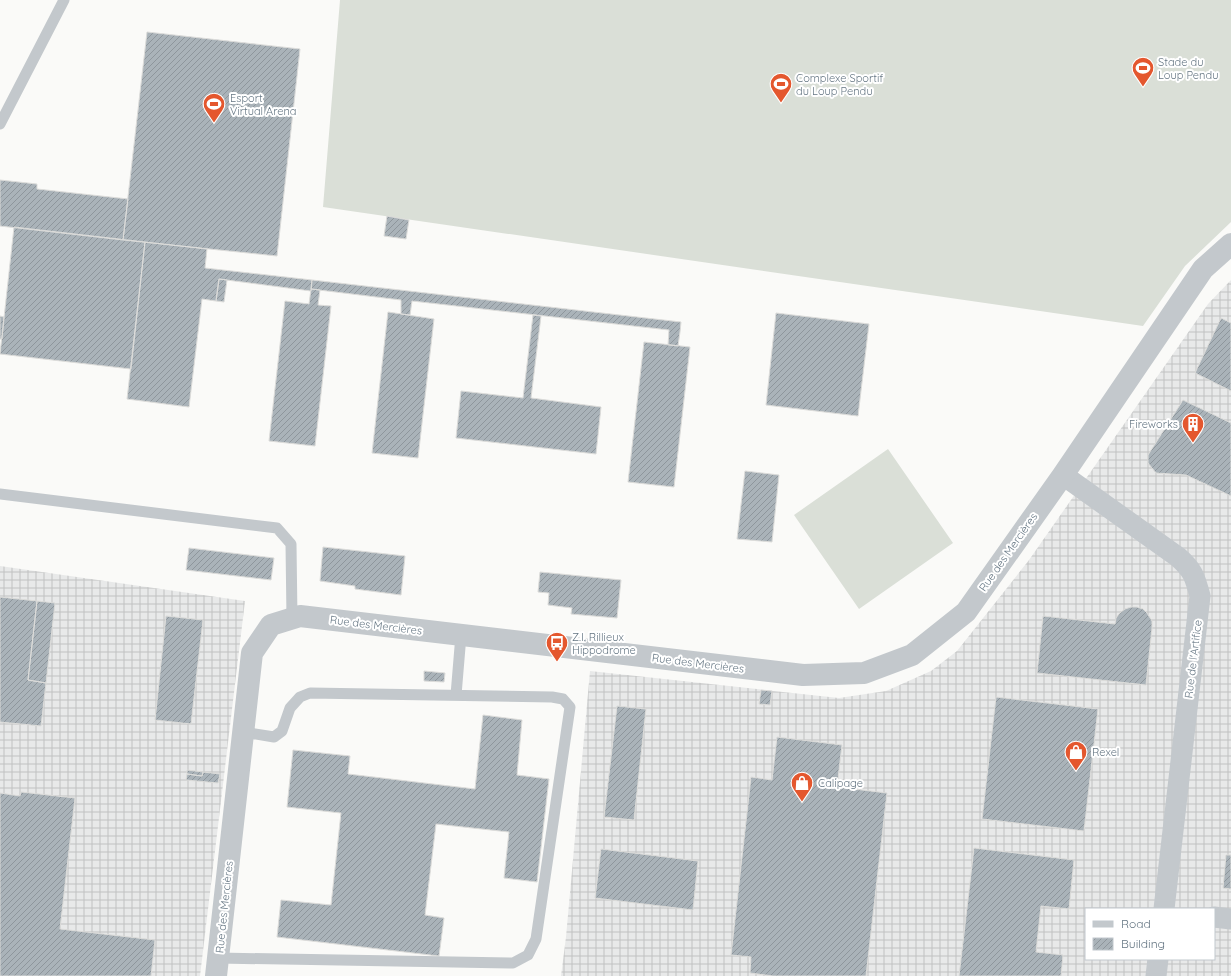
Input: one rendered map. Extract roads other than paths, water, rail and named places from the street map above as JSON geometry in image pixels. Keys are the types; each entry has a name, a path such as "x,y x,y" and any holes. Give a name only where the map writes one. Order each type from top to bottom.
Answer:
{"street":[{"name":"Rue des Mercières","path":"217,967 252,653 271,626 300,616 803,675 864,673 912,655 966,612 1063,475 1203,268 1231,244"},
{"name":"Rue de l'Artifice","path":"1063,475 1189,566 1196,579 1200,596 1164,908"},
{"path":"1215,918 1231,919"},
{"path":"1156,976 1158,960"}],"lane":[{"path":"0,124 64,0"},
{"path":"0,494 277,528 291,544 292,619"},
{"path":"456,695 461,635"},
{"path":"217,967 513,963 528,955 536,939 570,707 563,699 552,696 310,693 300,697 290,708 282,731 274,737 244,732"}],"place":[{"name":"Stade du Loup Pendu","path":"1143,88"},
{"name":"Complexe Sportif du Loup Pendu","path":"781,104"},
{"name":"Esport Virtual Arena","path":"214,124"},
{"name":"Fireworks","path":"1193,444"},
{"name":"Z.I. Rillieux Hippodrome","path":"557,662"},
{"name":"Rexel","path":"1076,772"},
{"name":"Calipage","path":"802,802"}]}
